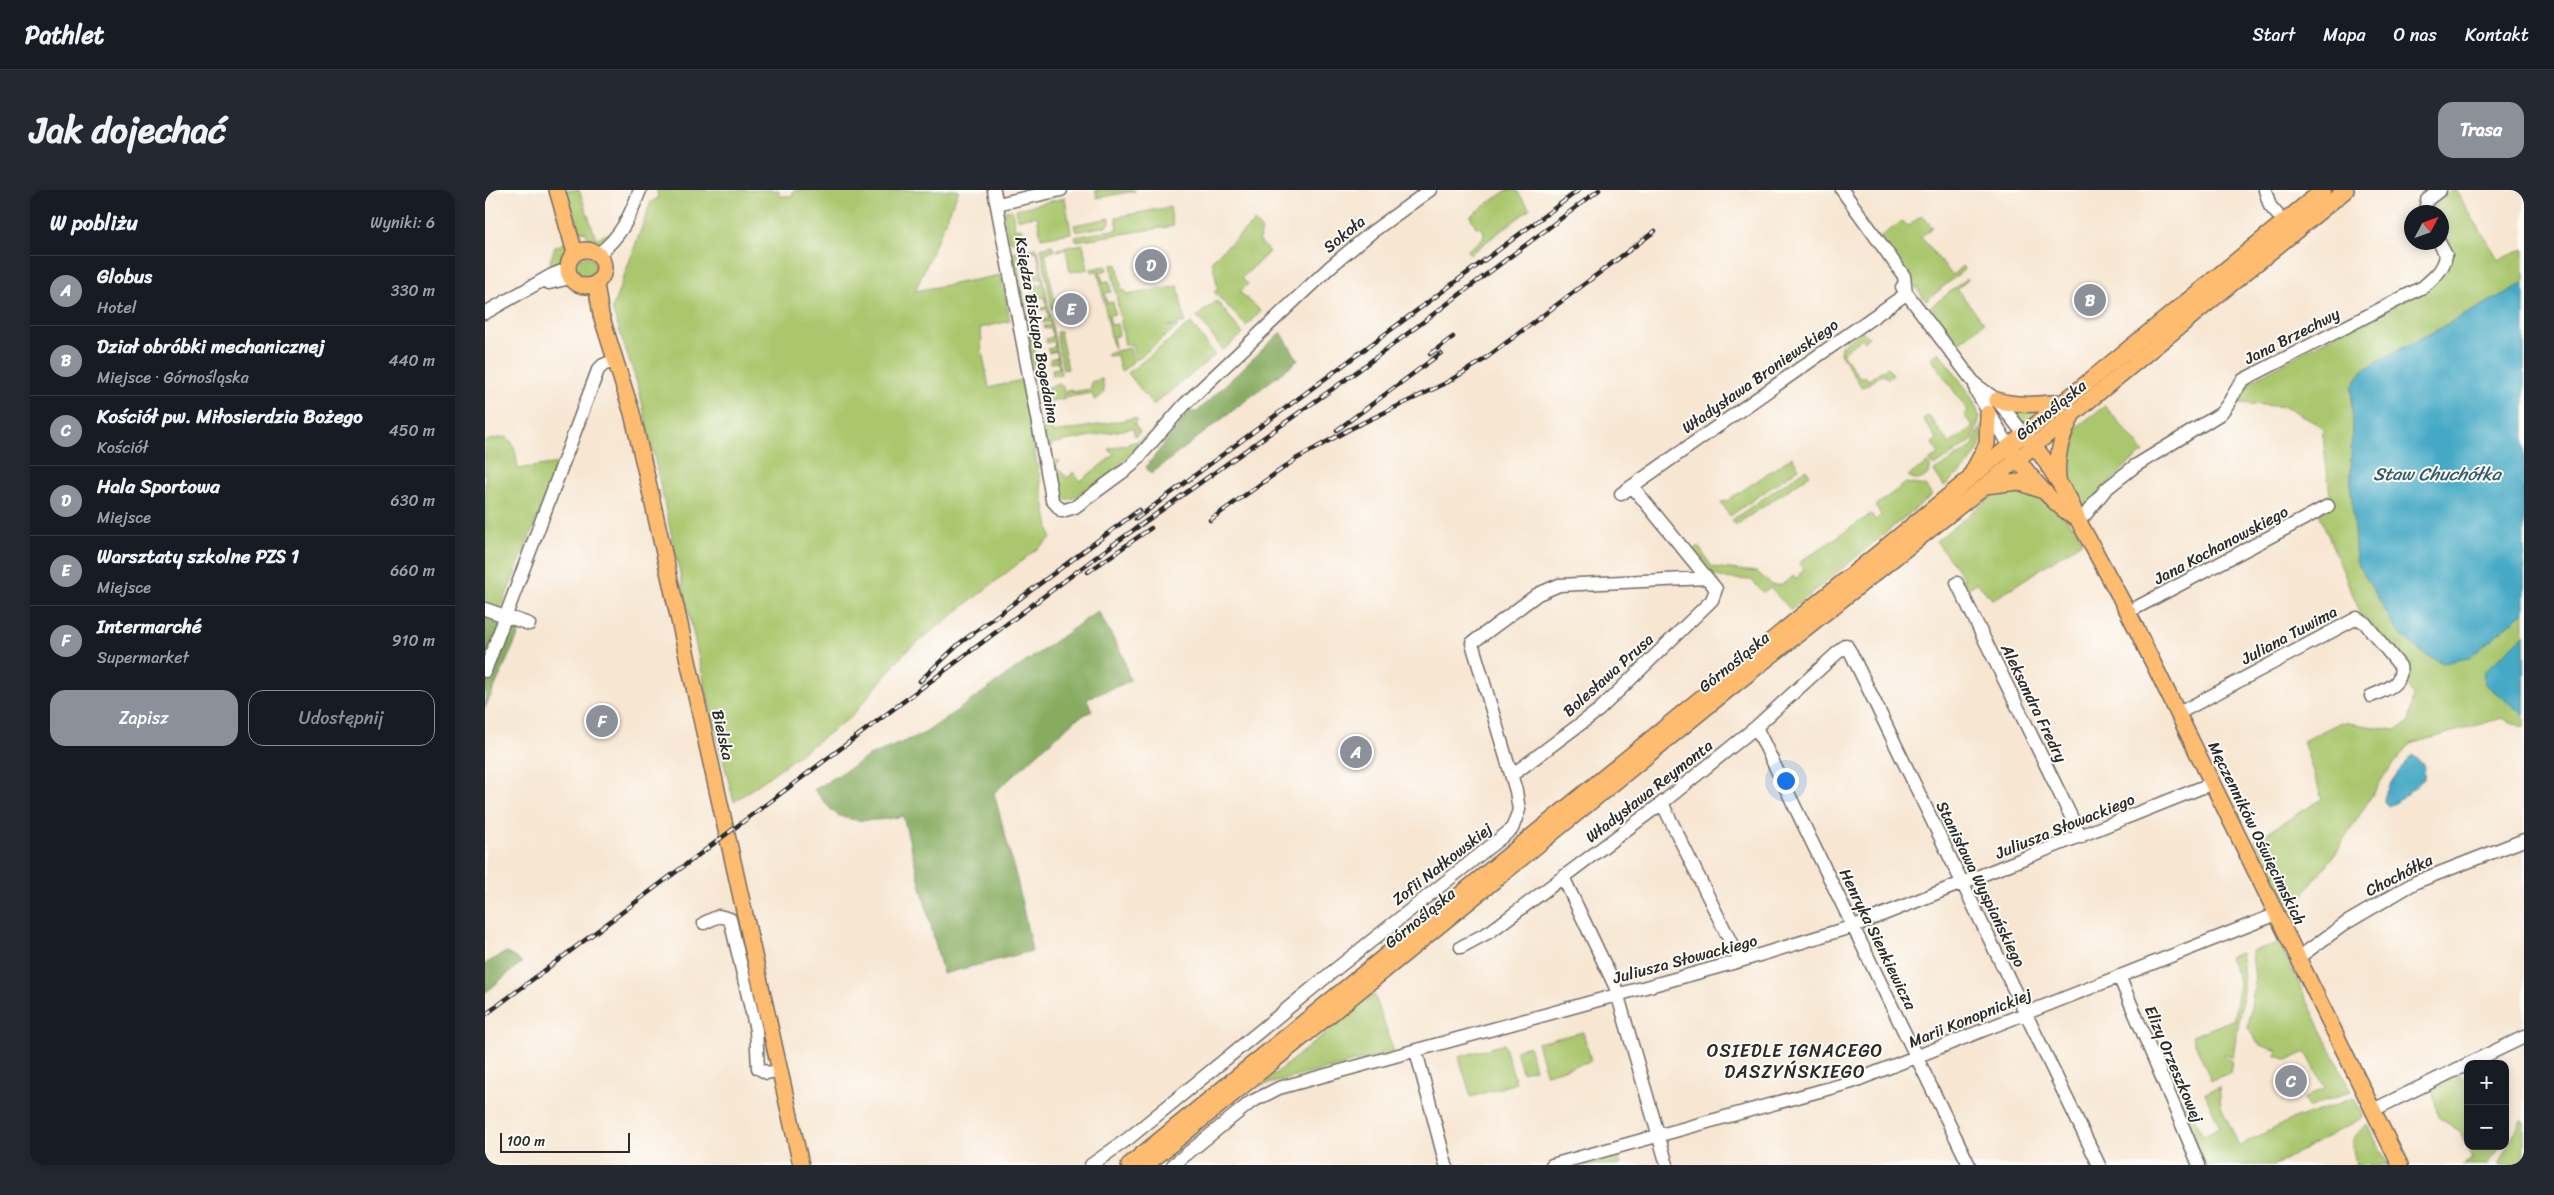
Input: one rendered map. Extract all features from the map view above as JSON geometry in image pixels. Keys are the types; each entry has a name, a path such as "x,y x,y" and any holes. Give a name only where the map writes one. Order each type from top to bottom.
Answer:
{"main road":[{"path":"557,190 591,254 604,268 600,280 591,285 577,285 568,273 568,263 591,254"},
{"path":"563,190 591,254"},
{"name":"Górnośląska","path":"1129,1165 2323,190"},
{"name":"Górnośląska","path":"1146,1165 1731,686 1985,486 2346,190"},
{"name":"Bielska","path":"591,285 592,301 601,315 616,360 646,473 801,1165"},
{"path":"1968,479 1987,444 1992,406 2010,404 2029,406 2063,402"},
{"path":"2059,482 2057,462 2059,446 2072,415"},
{"name":"Męczenników Oświęcimskich","path":"2025,434 2070,500 2077,520 2128,612 2401,1165"},
{"name":"Męczenników Oświęcimskich","path":"2009,446 2044,492 2062,510 2077,520"},
{"path":"1985,486 2019,482 2035,486 2044,492"}],"street":[{"path":"591,254 610,245 626,226 640,190"},
{"name":"Księdza Biskupa Bogedaina","path":"995,190 1047,476 1053,500 1062,510"},
{"path":"997,204 1061,190"},
{"name":"Sokoła","path":"1062,510 1075,507 1131,466 1185,404 1337,261 1430,190"},
{"path":"1842,190 1904,276 1904,290"},
{"path":"2265,190 2270,206 2277,214"},
{"path":"2426,205 2427,200 2440,190"},
{"path":"591,254 625,239 630,226"},
{"name":"Jana Brzechwy","path":"2077,520 2085,515 2106,489 2135,466 2220,414 2228,406 2234,390 2243,380 2423,287 2439,273 2445,264 2446,255 2443,250"},
{"path":"485,313 552,275 568,273"},
{"name":"Męczenników Oświęcimskich","path":"1904,290 1975,384 1983,387 2009,446"},
{"name":"Władysława Broniewskiego","path":"1621,494 1904,290"},
{"path":"485,671 598,370 603,365 616,360"},
{"name":"Męczenników Oświęcimskich","path":"1992,406 2025,434"},
{"path":"1632,486 1707,578"},
{"name":"Jana Kochanowskiego","path":"2128,612 2328,506"},
{"name":"Bolesława Prusa","path":"1512,775 1599,710 1712,600 1716,589 1707,578"},
{"name":"Zofii Nałkowskiej","path":"1091,1165 1129,1138 1512,829 1519,810 1512,775 1472,643 1538,594 1559,586 1707,578"},
{"name":"Aleksandra Fredry","path":"1957,583 2081,838"},
{"path":"485,609 529,624"},
{"name":"Juliana Tuwima","path":"2179,713 2357,618 2365,623 2400,666 2398,682 2371,696"},
{"name":"Władysława Reymonta","path":"1461,947 1491,931 1564,879 1662,803 1756,727 1846,645"},
{"name":"Stanisława Wyspiańskiego","path":"1846,645 2099,1165"},
{"name":"Henryka Sienkiewicza","path":"1756,727 1969,1165"},
{"name":"Juliusza Słowackiego","path":"1173,1165 1251,1102 1279,1088 1740,961 1854,926 2081,838 2213,783"},
{"path":"1662,803 1740,961"},
{"name":"Chochółka","path":"2298,958 2353,918 2416,882 2524,840"},
{"path":"1564,879 1617,994 1667,1165"},
{"name":"Marii Konopnickiej","path":"1552,1165 1815,1094 1852,1082 2277,914"},
{"path":"705,923 719,916 730,919 756,1030 758,1068 767,1073 781,1070"},
{"name":"Elizy Orzeszkowej","path":"2119,976 2199,1165"},
{"path":"2476,1060 2524,1037"},
{"path":"1416,1051 1446,1165"},
{"path":"2373,1110 2464,1066"},
{"path":"1192,1087 1205,1103"}],"green space":[{"path":"565,190 579,190 596,238 620,230 605,240 592,241 585,231 581,232"},
{"path":"657,190 779,190 779,196 792,196 794,190 959,190 915,291 1001,275 1010,321 980,328 989,388 1021,380 1051,538 905,652 851,717 734,802 711,713 639,389 612,309 651,202 658,198"},
{"path":"1096,190 1135,190 1135,191 1097,198"},
{"path":"1507,190 1516,190 1530,209 1470,254 1467,251 1483,238 1484,232 1481,228 1476,227 1470,216"},
{"path":"2455,190 2499,260 2524,249 2524,283 2363,370 2352,387 2351,488 2354,519 2469,658 2524,612 2524,728 2502,718 2410,744 2384,776 2336,853 2291,910 2255,840 2322,799 2303,741 2341,722 2395,730 2409,723 2413,694 2404,682 2407,671 2400,658 2360,612 2320,516 2330,495 2322,427 2287,407 2238,403 2243,389 2253,380 2442,276 2451,259 2448,250 2449,205 2431,205 2431,202 2441,195"},
{"path":"1065,198 1071,233 1041,238 1037,216 1018,219 1016,209"},
{"path":"1170,207 1173,226 1076,241 1075,237 1118,229 1116,217"},
{"path":"1012,210 1015,229 1021,228 1024,239 1012,242 1008,240 1004,211"},
{"path":"1922,215 1932,227 1921,237 1952,275 1963,266 1965,269 1926,301 1879,238 1901,222 1909,226"},
{"path":"1110,218 1110,223 1107,226 1076,232 1074,225"},
{"path":"1254,222 1262,230 1259,240 1269,252 1242,278 1248,284 1240,292 1261,311 1246,326 1214,292 1218,289 1212,260"},
{"path":"570,241 566,258 554,271 550,261 555,247"},
{"path":"1083,244 1088,269 1070,272 1066,249 1057,251 1057,249"},
{"path":"1052,245 1054,251 1045,253 1056,308 1052,309 1041,248"},
{"path":"1035,248 1038,250 1061,374 1053,376 1052,369 1059,368 1058,362 1051,363 1050,359 1057,357 1056,351 1049,353 1048,349 1055,347 1054,341 1047,343 1046,339 1053,337 1051,328 1045,329 1044,326 1051,325 1050,322 1043,323 1043,320 1049,318 1047,309 1041,310 1041,308 1047,307 1045,297 1039,298 1036,285 1043,284 1042,277 1035,279 1034,275 1041,273 1037,251 1030,252 1030,249"},
{"path":"1022,251 1023,254 1016,256 1039,373 1045,373 1042,378 1035,377 1011,253"},
{"path":"586,257 594,260 597,268 594,276 586,279 578,276 575,268 578,260"},
{"path":"1117,264 1122,291 1125,290 1127,295 1178,286 1185,322 1167,326 1178,326 1135,361 1132,344 1125,345 1111,265"},
{"path":"1106,266 1107,270 1100,272 1103,282 1109,281 1111,292 1105,293 1107,303 1113,302 1115,314 1109,315 1111,325 1117,324 1119,335 1113,337 1115,347 1113,347 1098,271 1091,272 1091,269"},
{"path":"1966,279 1968,280 1957,289 1984,323 1959,343 1931,307"},
{"path":"1217,301 1243,334 1223,350 1197,316"},
{"path":"1191,323 1215,355 1153,405 1128,373"},
{"path":"1862,331 1869,337 1864,341 1862,338 1842,353 1861,379 1865,376 1868,380 1887,367 1893,375 1888,379 1883,374 1862,388 1840,353 1841,346"},
{"path":"1056,332 1060,332 1068,369 1063,370"},
{"path":"1281,332 1298,360 1151,474 1146,467 1189,412 1197,412"},
{"path":"1130,348 1133,362 1121,372 1117,355 1107,356 1107,353"},
{"path":"1939,352 1970,394 1980,417 1973,440 1934,466 1930,460 1939,454 1932,443 1937,440 1923,419 1929,415 1949,444 1973,427 1964,415 1968,411 1931,358"},
{"path":"1102,379 1104,392 1100,397 1094,400 1092,393 1068,397 1066,390 1071,389 1072,392 1091,389 1091,382"},
{"path":"1060,384 1063,387 1065,398 1047,402 1047,408 1041,406 1037,390"},
{"path":"2105,406 2144,452 2129,463 2083,510 2066,478 2071,448 2078,426"},
{"path":"2047,407 2024,426 2011,408"},
{"path":"1049,416 1053,433 1135,418 1137,421 1134,424 1140,432 1135,436 1133,428 1051,444 1052,451 1047,452 1042,422"},
{"path":"1982,424 1981,443 1977,452 1966,467 1944,486 1934,471 1972,447"},
{"path":"1150,434 1097,485 1073,498 1064,499 1058,494 1050,460 1060,461 1055,467 1068,478 1073,472 1080,481 1114,455 1109,449 1138,441"},
{"path":"503,437 511,441 513,445 518,469 559,463 501,608 485,602 485,441"},
{"path":"1792,457 1799,468 1730,516 1721,502 1727,501"},
{"path":"1929,462 1930,469 1925,477 1915,480 1908,476"},
{"path":"1806,469 1810,475 1736,525 1732,520"},
{"path":"1906,483 1925,486 1932,495 1791,610 1770,588 1763,592 1751,580 1723,578 1711,573 1692,552 1698,546 1712,567 1757,572 1772,585 1781,585 1794,576 1796,579 1800,576 1799,574 1804,570 1799,563 1871,514 1876,520 1881,515 1875,506"},
{"path":"2016,488 2043,497 2076,529 2083,541 1993,600 1977,583 1965,590 1962,582 1964,578 1936,541 1995,494 2004,489"},
{"path":"1098,611 1123,656 1130,681 1087,699 1092,711 1076,719 994,793 1017,880 1032,951 943,974 903,816 869,820 842,817 833,812 814,790 869,756 925,733"},
{"path":"485,615 522,627 485,708"},
{"path":"2279,943 2351,1091 2308,1108 2303,1099 2325,1088 2306,1052 2288,1060 2276,1056 2277,1051 2258,1044 2248,1028 2255,981 2252,951"},
{"path":"506,952 522,962 485,993 485,964"},
{"path":"2241,953 2243,992 2240,1018 2233,1057 2224,1054 2224,1057 2232,1060 2230,1073 2211,1080 2192,1036 2235,1019 2239,981 2229,957"},
{"path":"1374,994 1394,1052 1260,1086"},
{"path":"1583,1032 1591,1061 1546,1074 1537,1043"},
{"path":"1504,1044 1516,1083 1471,1097 1459,1057"},
{"path":"1529,1046 1535,1069 1522,1072 1516,1050"},
{"path":"2457,1074 2464,1079 2464,1139 2461,1132 2438,1117 2432,1087"},
{"path":"2219,1087 2221,1106 2239,1146 2298,1116 2302,1117 2354,1098 2364,1117 2275,1165 2202,1165 2175,1101 2185,1097 2202,1136 2220,1127 2205,1093"},
{"path":"2521,1120 2524,1122 2524,1165 2499,1165 2506,1150 2509,1150 2509,1145"},
{"path":"2367,1124 2388,1165 2357,1165 2353,1152 2353,1142 2358,1133"},
{"path":"2469,1150 2497,1150 2488,1165 2462,1165 2473,1159"},
{"path":"1618,1154 1621,1165 1584,1165 1584,1163"}],"water":[{"name":"Staw Chuchółka","path":"2524,283 2524,612 2469,658 2443,663 2424,654 2398,632 2356,561 2351,488 2352,387 2363,370"},
{"path":"2524,635 2524,715 2485,684 2483,677 2484,672"},
{"path":"2413,755 2425,766 2424,779 2397,802 2388,806 2384,802 2387,790"}],"railway":[{"path":"1136,519 1579,190"},
{"path":"485,1015 1111,546 1355,373 1599,190"},
{"path":"1210,520 1296,459 1350,429 1446,383 1482,361 1655,231"},
{"path":"1430,354 1453,337"},
{"path":"1337,430 1441,353"},
{"path":"920,681 960,643 1139,510"},
{"path":"1088,572 1151,528"}],"place":[{"name":"Hala Sportowa","path":"1151,265"},
{"name":"Dział obróbki mechanicznej","path":"2090,300"},
{"name":"Warsztaty szkolne PZS 1","path":"1071,309"},
{"name":"Intermarché","path":"602,721"},
{"name":"Globus","path":"1356,752"},
{"name":"Kościół pw. Miłosierdzia Bożego","path":"2291,1081"}],"district":[{"name":"OSIEDLE IGNACEGO DASZYŃSKIEGO","path":"1795,1061"}]}
